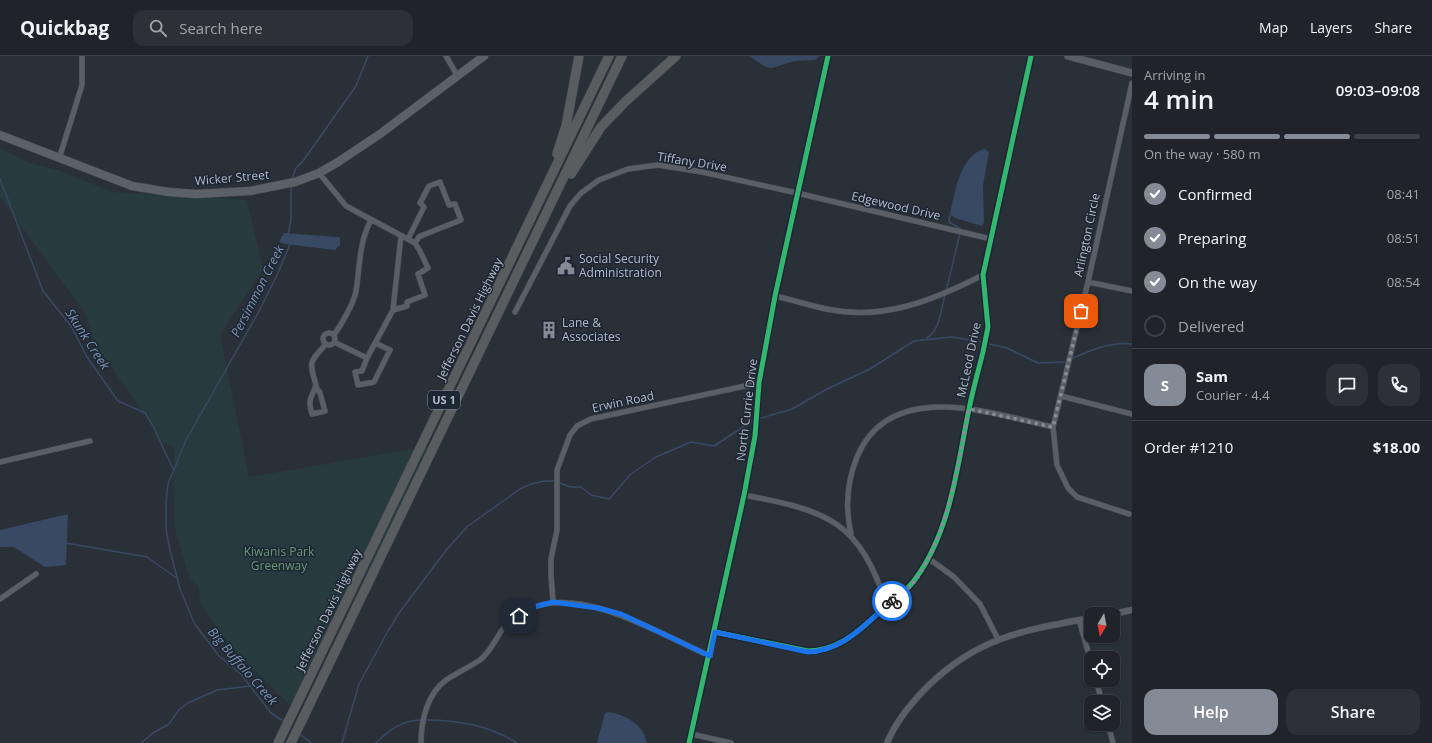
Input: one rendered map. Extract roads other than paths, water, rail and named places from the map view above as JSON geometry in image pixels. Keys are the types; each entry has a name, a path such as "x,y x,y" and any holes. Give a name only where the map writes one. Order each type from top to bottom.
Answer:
{"highway":[{"path":"542,195 566,126 579,56"},
{"name":"Jefferson Davis Highway","path":"278,743 610,56"},
{"name":"Jefferson Davis Highway","path":"291,743 622,56"},
{"path":"546,214 601,127 625,102 676,56"}],"main road":[{"name":"Wicker Street","path":"0,135 132,186 169,192 196,194 250,191 295,182 319,173 380,134 484,56"},
{"path":"1068,56 1132,73"}],"street":[{"path":"59,159 82,84 82,56"},
{"path":"446,56 457,75"},
{"name":"North Currie Drive","path":"689,743 710,656 744,495 755,436 759,383 775,296 828,56"},
{"name":"McLeod Drive","path":"715,632 808,652 822,651 833,647 860,630 916,579 928,558 947,511 988,326 983,275 1031,56"},
{"name":"Arlington Circle","path":"1129,514 1077,497 1068,488 1057,465 1053,427 1088,282 1132,84"},
{"name":"Tiffany Drive","path":"514,312 570,206 581,193 599,180 628,169 658,165 798,193"},
{"path":"319,173 346,206 415,243 428,268 418,274 425,295 407,302 407,306 393,310"},
{"path":"408,239 424,207 420,203 429,186 440,182 449,205 455,204 461,220 423,235 419,237 415,243"},
{"name":"Edgewood Drive","path":"798,193 991,239"},
{"path":"334,342 334,335 356,293 362,244 365,232 371,220"},
{"path":"375,343 390,350 374,382 358,385 355,372 362,371 367,358 375,343 393,310 401,236"},
{"path":"775,296 832,310 877,313 909,306 952,290 983,275"},
{"path":"1088,282 1132,291"},
{"path":"326,344 323,340 325,335 329,333 334,335"},
{"path":"316,387 310,396 310,407 312,414 325,411 310,365 312,360 326,344 330,345 334,342"},
{"path":"334,342 367,358"},
{"name":"Erwin Road","path":"553,602 551,559 557,530 557,470 570,435 577,426 591,419 759,383"},
{"path":"1061,396 1132,414"},
{"path":"887,606 879,581 868,559 851,534 847,519 850,476 859,452 874,431 888,420 915,408 943,406 969,409 1053,427"},
{"path":"0,462 90,442"},
{"path":"744,495 790,504 810,510 830,519 851,534"},
{"path":"928,558 954,577 972,594 980,604 998,640"},
{"path":"0,600 36,574"},
{"path":"421,743 421,730 425,713 433,694 445,681 482,659 507,624 530,608 553,602 598,608 621,614 710,656"},
{"path":"1120,613 1132,610"},
{"path":"887,743 904,712 937,677 962,657 998,640 1033,629 1084,619"},
{"path":"1079,620 1088,651"},
{"path":"1110,731 1113,743"},
{"path":"691,734 731,743"}],"water":[{"path":"749,56 820,56 815,60 794,61 772,68 766,67"},
{"path":"985,149 989,152 983,185 984,222 982,226 955,218 950,214 957,185 964,166 977,153"},
{"path":"284,233 338,237 340,238 340,245 335,250 285,244 279,242"},
{"path":"68,514 65,565 45,567 14,547 0,547 0,530"},
{"path":"608,712 621,715 633,722 642,731 647,743 597,743 605,713"}],"waterway":[{"name":"Persimmon Creek","path":"292,179 296,168 303,161 356,86 368,56"},
{"name":"Skunk Creek","path":"0,179 43,291 71,326 87,357 118,401 145,413 152,424 173,469"},
{"name":"Persimmon Creek","path":"288,234 291,221 291,187"},
{"path":"951,215 949,222 961,229"},
{"path":"946,292 960,233"},
{"name":"Big Buffalo Creek","path":"285,722 271,713 241,674 219,656 194,623 180,589 169,546 166,528 166,502 168,484 186,440 258,313 278,273 290,244"},
{"path":"927,338 935,330 945,295"},
{"path":"758,419 792,409 827,389 870,369 914,341 952,337 981,342"},
{"path":"1073,358 1094,349 1109,345 1124,343 1132,344"},
{"path":"989,344 1007,348 1038,363 1065,362"},
{"path":"342,743 359,684 388,631 399,613 447,549 468,526 520,489 531,484 544,481 555,481 570,487 581,487 591,495 609,499 631,474 656,457 691,442 714,446 754,420"},
{"path":"66,543 147,557 178,579"},
{"path":"141,743 153,733 169,724 179,710 188,703 217,690 251,686"},
{"path":"376,743 396,727 414,720 421,720"},
{"path":"425,720 449,721 472,725 495,732 517,743"},
{"name":"Big Buffalo Creek","path":"299,733 311,743"}],"place":[{"name":"Social Security Administration","path":"566,266"},
{"name":"Lane & Associates","path":"549,330"}],"park label":[{"name":"Kiwanis Park Greenway","path":"279,559"}]}
